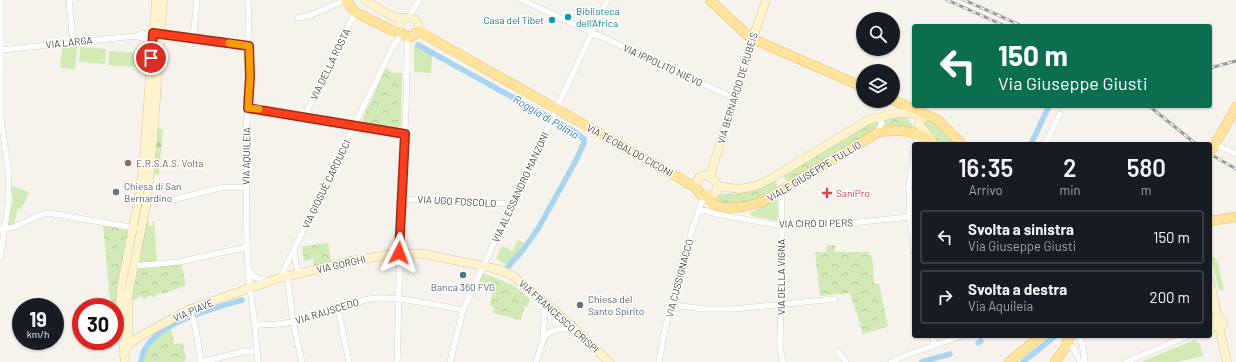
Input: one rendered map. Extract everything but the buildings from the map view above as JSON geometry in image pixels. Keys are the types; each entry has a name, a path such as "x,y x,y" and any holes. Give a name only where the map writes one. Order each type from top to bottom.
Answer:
{"main road":[{"path":"346,0 356,12 391,30 403,34 414,35 418,31"},
{"path":"710,0 752,39 856,84"},
{"name":"VIA TEOBALDO CICONI","path":"418,31 555,112 696,188"},
{"path":"900,103 931,117 944,125 960,142"},
{"path":"1214,146 1236,108"},
{"name":"VIALE GIUSEPPE TULLIO","path":"705,196 714,205 730,209 750,206 762,202 781,192 877,133 896,130 917,133"},
{"path":"917,133 932,142"},
{"path":"696,188 699,193 705,196"},
{"path":"1212,221 1236,217"},
{"path":"1009,362 1039,338"},
{"path":"1055,362 1065,348 1069,338"}],"street":[{"path":"0,258 2,229 9,200 8,167 1,120 1,0"},
{"path":"69,0 73,42"},
{"path":"126,341 120,312 121,288 137,229 147,201 150,126 157,36 156,0"},
{"path":"157,36 164,0"},
{"path":"193,39 196,0"},
{"name":"VIA AQUILEIA","path":"248,0 250,77 246,135 247,247 258,362"},
{"path":"298,18 311,16 346,0"},
{"path":"365,0 393,16 413,18 417,22 418,31"},
{"path":"397,362 399,253 405,134 403,34 400,30 400,23 407,18 419,0"},
{"name":"VIA IPPOLITO NIEVO","path":"522,0 734,98"},
{"name":"VIA ALESSANDRO MANZONI","path":"450,362 463,310 608,0"},
{"name":"VIA BERNARDO DE RUBEIS","path":"739,27 746,29 752,25 766,0"},
{"name":"VIA BERNARDO DE RUBEIS","path":"710,176 752,39 766,0"},
{"name":"VIA DELLA ROSTA","path":"304,117 356,12"},
{"name":"VIA LARGA","path":"1,50 136,36 141,34 179,37 249,46"},
{"name":"VIA GIOSUÈ CARDUCCI","path":"302,362 284,278 286,266 393,46 403,34"},
{"path":"248,108 405,134"},
{"name":"VIALE GIUSEPPE TULLIO","path":"717,186 740,190 756,186 774,178 868,120 877,117 892,113 906,112 931,117"},
{"path":"1046,142 1060,114"},
{"path":"877,117 880,118 882,123 877,133"},
{"path":"931,117 922,118 919,122 920,126 933,142"},
{"path":"126,360 128,296 133,266 143,168 150,126"},
{"path":"916,142 917,133"},
{"path":"1214,146 1236,154"},
{"path":"912,167 909,187 912,234"},
{"path":"696,188 696,182 700,177 710,176 715,180 717,186 714,193 705,196"},
{"path":"147,201 168,201 219,188 246,187"},
{"name":"VIA DELLA VIGNA","path":"781,192 782,226 780,347 783,362"},
{"name":"VIA CUSSIGNACCO","path":"660,362 671,305 683,258 699,209 705,196"},
{"name":"VIA UGO FOSCOLO","path":"402,199 512,204"},
{"name":"VIA CIRO DI PERS","path":"699,209 717,214 782,226 830,225 910,217"},
{"path":"2,229 13,227 38,215 54,214 137,229"},
{"path":"133,266 179,262 247,247"},
{"path":"294,250 296,265 300,274"},
{"name":"VIA GORGHI","path":"250,288 270,281 356,260 399,253 437,256 483,266"},
{"name":"VIA FRANCESCO CRISPI","path":"483,266 501,270 512,275 573,327 610,362"},
{"path":"248,269 254,277 270,281"},
{"name":"VIA PIAVE","path":"126,341 191,315 250,288"},
{"path":"1212,296 1216,325 1220,331 1227,362"},
{"name":"VIA RAUSCEDO","path":"255,325 293,322 338,310 368,299 399,300 463,310"},
{"path":"671,305 734,309 835,299"},
{"path":"536,362 543,340 545,303"},
{"path":"338,310 349,362"},
{"path":"191,315 201,362 246,350 257,351"},
{"path":"545,319 554,330"},
{"path":"543,327 554,330"},
{"path":"543,340 548,333 554,330 573,327"},
{"path":"126,360 139,337 132,335 128,328"},
{"path":"933,338 935,346"},
{"path":"891,362 935,346 952,338"},
{"path":"1080,338 1085,362"},
{"path":"1126,362 1183,338"},
{"path":"1065,348 1071,346 1074,348 1080,362"},
{"path":"838,352 846,362"}],"green space":[{"path":"414,45 432,55 431,73 414,72"},
{"path":"77,46 75,69 60,68 62,47"},
{"path":"80,47 106,49 105,64 79,62"},
{"path":"109,51 137,53 136,67 108,65"},
{"path":"386,68 393,73 402,73 401,126 395,129 365,124 362,119"},
{"path":"883,117 906,117 918,132 882,128 884,123"},
{"path":"924,120 929,121 938,126 955,142 938,142 922,125"},
{"path":"875,121 879,123 879,127 787,182 784,177 788,172"},
{"path":"157,128 163,129 159,175 154,174"},
{"path":"773,182 777,184 777,190 751,203 718,204 716,200 717,195 719,194 748,192"},
{"path":"11,186 29,192 24,205 22,204 21,209 18,208 14,225 6,227 13,201"},
{"path":"777,199 778,221 751,216 750,213"},
{"path":"152,221 154,221 157,262 137,263 147,222 149,226 153,225"},
{"path":"103,225 130,231 121,298 110,298"},
{"path":"518,240 525,243 508,265 496,259 502,246 512,251"},
{"path":"328,243 331,261 314,266 313,259 304,261 302,246"},
{"path":"827,245 835,245 835,252 869,252 869,255 872,255 874,284 879,284 888,326 863,334 850,293 820,296 815,252 826,252"},
{"path":"1212,256 1217,260 1224,290 1219,291"},
{"path":"181,263 186,285 163,294 161,292 153,297 151,295 144,299 141,296 130,302 135,267"},
{"path":"485,274 513,285 530,299 528,307 525,306 521,320 493,313 494,308 490,305 492,296 491,289 486,285 477,282 482,275"},
{"path":"171,328 174,344 183,343 186,359 184,360 185,362 143,362 148,345"},
{"path":"1194,340 1200,344 1203,356 1177,362 1141,362"}],"waterway":[{"name":"Roggia di Palma","path":"418,45 572,130 584,139 584,143 574,164 539,227 523,250 506,269"},
{"path":"1032,142 1048,108"},
{"name":"Roggia di Palma","path":"141,362 145,349 154,338 166,328 181,320 242,300"},
{"path":"1023,362 1053,338"},
{"path":"922,362 950,354"}],"railway":[{"path":"947,0 1001,24"},
{"path":"964,0 1018,24"},
{"path":"1212,67 1236,61"},
{"path":"1151,108 1194,142"},
{"path":"1212,155 1236,169"}],"slow traffic":[{"path":"229,43 249,46 250,77 248,108 259,109"}],"place":[{"name":"Biblioteca dell'Africa","path":"568,17"},
{"name":"Casa del Tibet","path":"552,20"},
{"name":"E.R.S.A.S. Volta","path":"128,163"},
{"name":"Chiesa di San Bernardino","path":"116,192"},
{"name":"SaniPro","path":"827,193"},
{"name":"Banca 360 FVG","path":"463,275"},
{"name":"Chiesa del Santo Spirito","path":"580,305"}],"route":[{"path":"151,58 153,33 249,46 250,77 248,108 405,134 399,253"}]}
